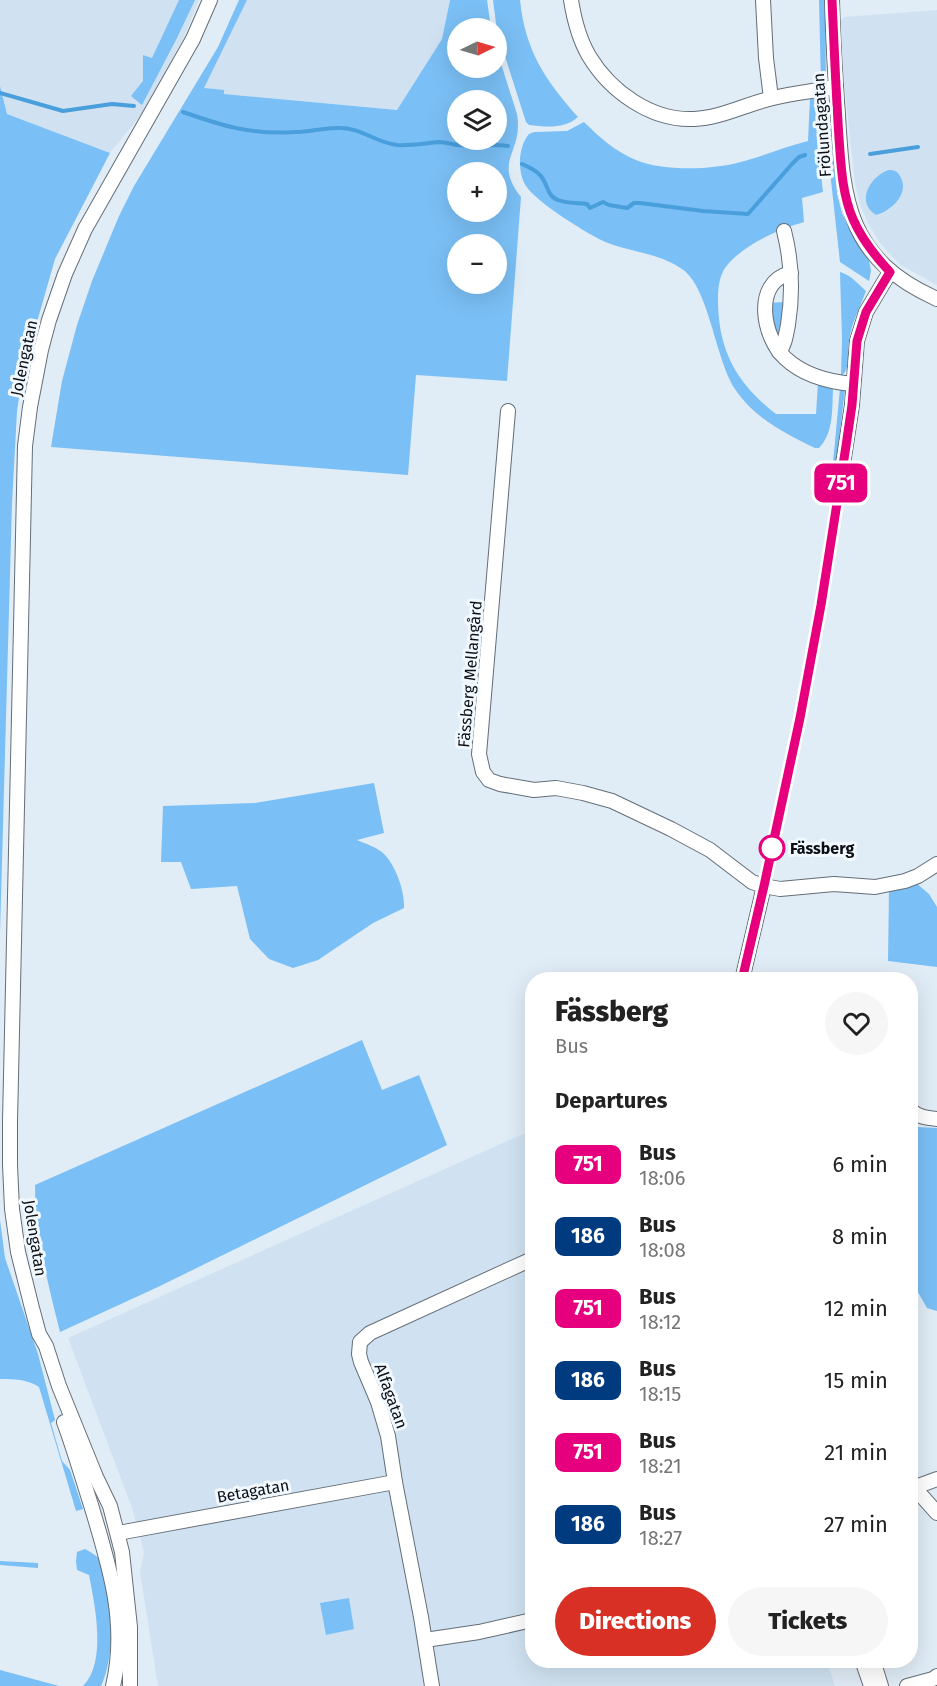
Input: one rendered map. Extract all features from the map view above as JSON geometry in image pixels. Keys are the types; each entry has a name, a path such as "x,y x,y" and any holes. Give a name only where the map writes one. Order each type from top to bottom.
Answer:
{"street":[{"name":"Jolengatan","path":"113,1686 119,1655 119,1622 115,1594 101,1537 39,1348 39,1334 18,1252 12,1209 11,1060 25,446 41,350 65,274 85,229 193,39 210,0"},
{"path":"571,0 577,30 589,56 615,87 635,103 668,117 697,119 714,116 771,98 836,87"},
{"path":"763,0 771,98"},
{"name":"Frölundagatan","path":"832,0 843,183 847,203 853,219 875,256 890,272 917,290 937,299"},
{"path":"779,352 784,341 792,300 790,258 784,231"},
{"path":"841,477 854,384 857,341 866,312 890,272"},
{"path":"791,273 774,282 768,296 765,316 768,334 779,352 790,362 819,377 854,384"},
{"name":"Fässberg Mellangård","path":"508,411 479,754 483,772 489,780 500,784 534,790 556,788 612,801 710,850 752,882 764,886"},
{"path":"744,972 764,886 780,889 834,885 875,887 905,881 937,864"},
{"path":"918,1115 937,1119"},
{"name":"Alfagatan","path":"432,1686 385,1421 361,1362 360,1342 370,1333 525,1261"},
{"name":"Jolengatan","path":"39,1334 46,1346 59,1386 110,1506 118,1533 128,1601 130,1686"},
{"path":"918,1486 937,1479"},
{"name":"Betagatan","path":"118,1533 395,1482"},
{"path":"918,1492 937,1514"},
{"path":"425,1640 479,1632 525,1622"},
{"path":"865,1668 871,1686"},
{"path":"875,1668 881,1686"},
{"path":"907,1686 936,1679"}],"shaded area":[{"path":"0,0 199,0 184,37 143,112 110,153 7,114 0,86"},
{"path":"179,0 195,0 142,105 131,96 143,81 143,55 152,58"},
{"path":"239,0 247,0 204,88 224,90 224,94 397,110 442,39 450,0 487,0 490,18 447,18 447,78 506,78 517,114 518,127 509,174 521,197 507,381 416,375 408,475 51,447 62,381 77,325 92,281 134,186 218,47"},
{"path":"247,0 450,0 442,39 397,110 224,94 203,88"},
{"path":"493,0 520,0 532,49 546,77 578,117 573,121 549,127 529,125 526,122 507,63 507,18 495,18"},
{"path":"819,0 825,0 826,80 821,84"},
{"path":"937,10 937,285 901,265 890,254 868,223 860,204 855,184 843,72 841,20 844,17"},
{"path":"0,86 7,114 110,153 55,259 23,371 17,411 12,503 0,933"},
{"path":"810,98 815,99 823,192 802,198 804,222 761,239 732,260 721,275 718,299 721,334 732,364 750,390 776,414 816,414 818,383 833,388 830,428 819,448 771,424 751,408 735,389 722,360 699,291 682,269 656,257 608,243 577,226 532,193 523,180 520,167 521,152 529,134 567,131 584,122 615,148 646,164 686,168 737,163 808,141"},
{"path":"828,128 832,130 832,153 830,154 831,161 834,161 837,194 842,213 869,261 871,271 869,281 840,262 826,135"},
{"path":"889,170 899,174 903,190 893,206 876,215 866,203 868,190 876,178"},
{"path":"840,272 851,277 866,291 852,328 846,370 841,376 842,339"},
{"path":"785,302 777,340 768,303"},
{"path":"840,388 845,389 836,464 833,463"},
{"path":"374,783 384,833 357,840 378,849 388,859 399,880 404,908 373,923 318,960 293,968 269,959 250,939 237,886 191,889 181,862 161,862 163,806 255,803"},
{"path":"916,883 929,894 937,907 937,967 888,961 889,888"},
{"path":"362,1040 382,1090 419,1075 447,1145 160,1286 60,1332 40,1241 35,1185"},
{"path":"918,1127 937,1128 937,1311 927,1308 918,1292"},
{"path":"525,1133 525,1668 829,1668 835,1686 158,1686 140,1572 144,1552 132,1508 68,1338"},
{"path":"0,1220 5,1258 38,1354 55,1420 51,1423 62,1461 70,1470 83,1509 76,1511 39,1387 25,1381 0,1379"},
{"path":"85,1549 96,1555 102,1562 110,1592 111,1643 106,1674 101,1686 83,1686 95,1663 97,1649 96,1617 89,1575 77,1570 77,1552"},
{"path":"0,1561 38,1563 38,1568 0,1565"},
{"path":"349,1598 354,1629 326,1635 320,1603"},
{"path":"0,1670 59,1686 0,1686"}],"waterway":[{"path":"0,93 63,111 112,104 134,106"},
{"path":"183,112 251,131 279,133 341,128 355,130 383,142 397,145 439,142 457,145 508,146"},
{"path":"870,154 918,147"},
{"path":"522,164 539,174 554,198 565,202 587,204 590,208 603,202 627,208 634,203 640,203 748,214 792,164 805,155"}],"bus line":[{"name":"751","path":"744,972 800,718 821,605 852,405 857,341 866,312 890,272 875,256 860,234 847,203 838,123 832,0"}],"place":[{"name":"Fässberg","path":"772,848"}]}
